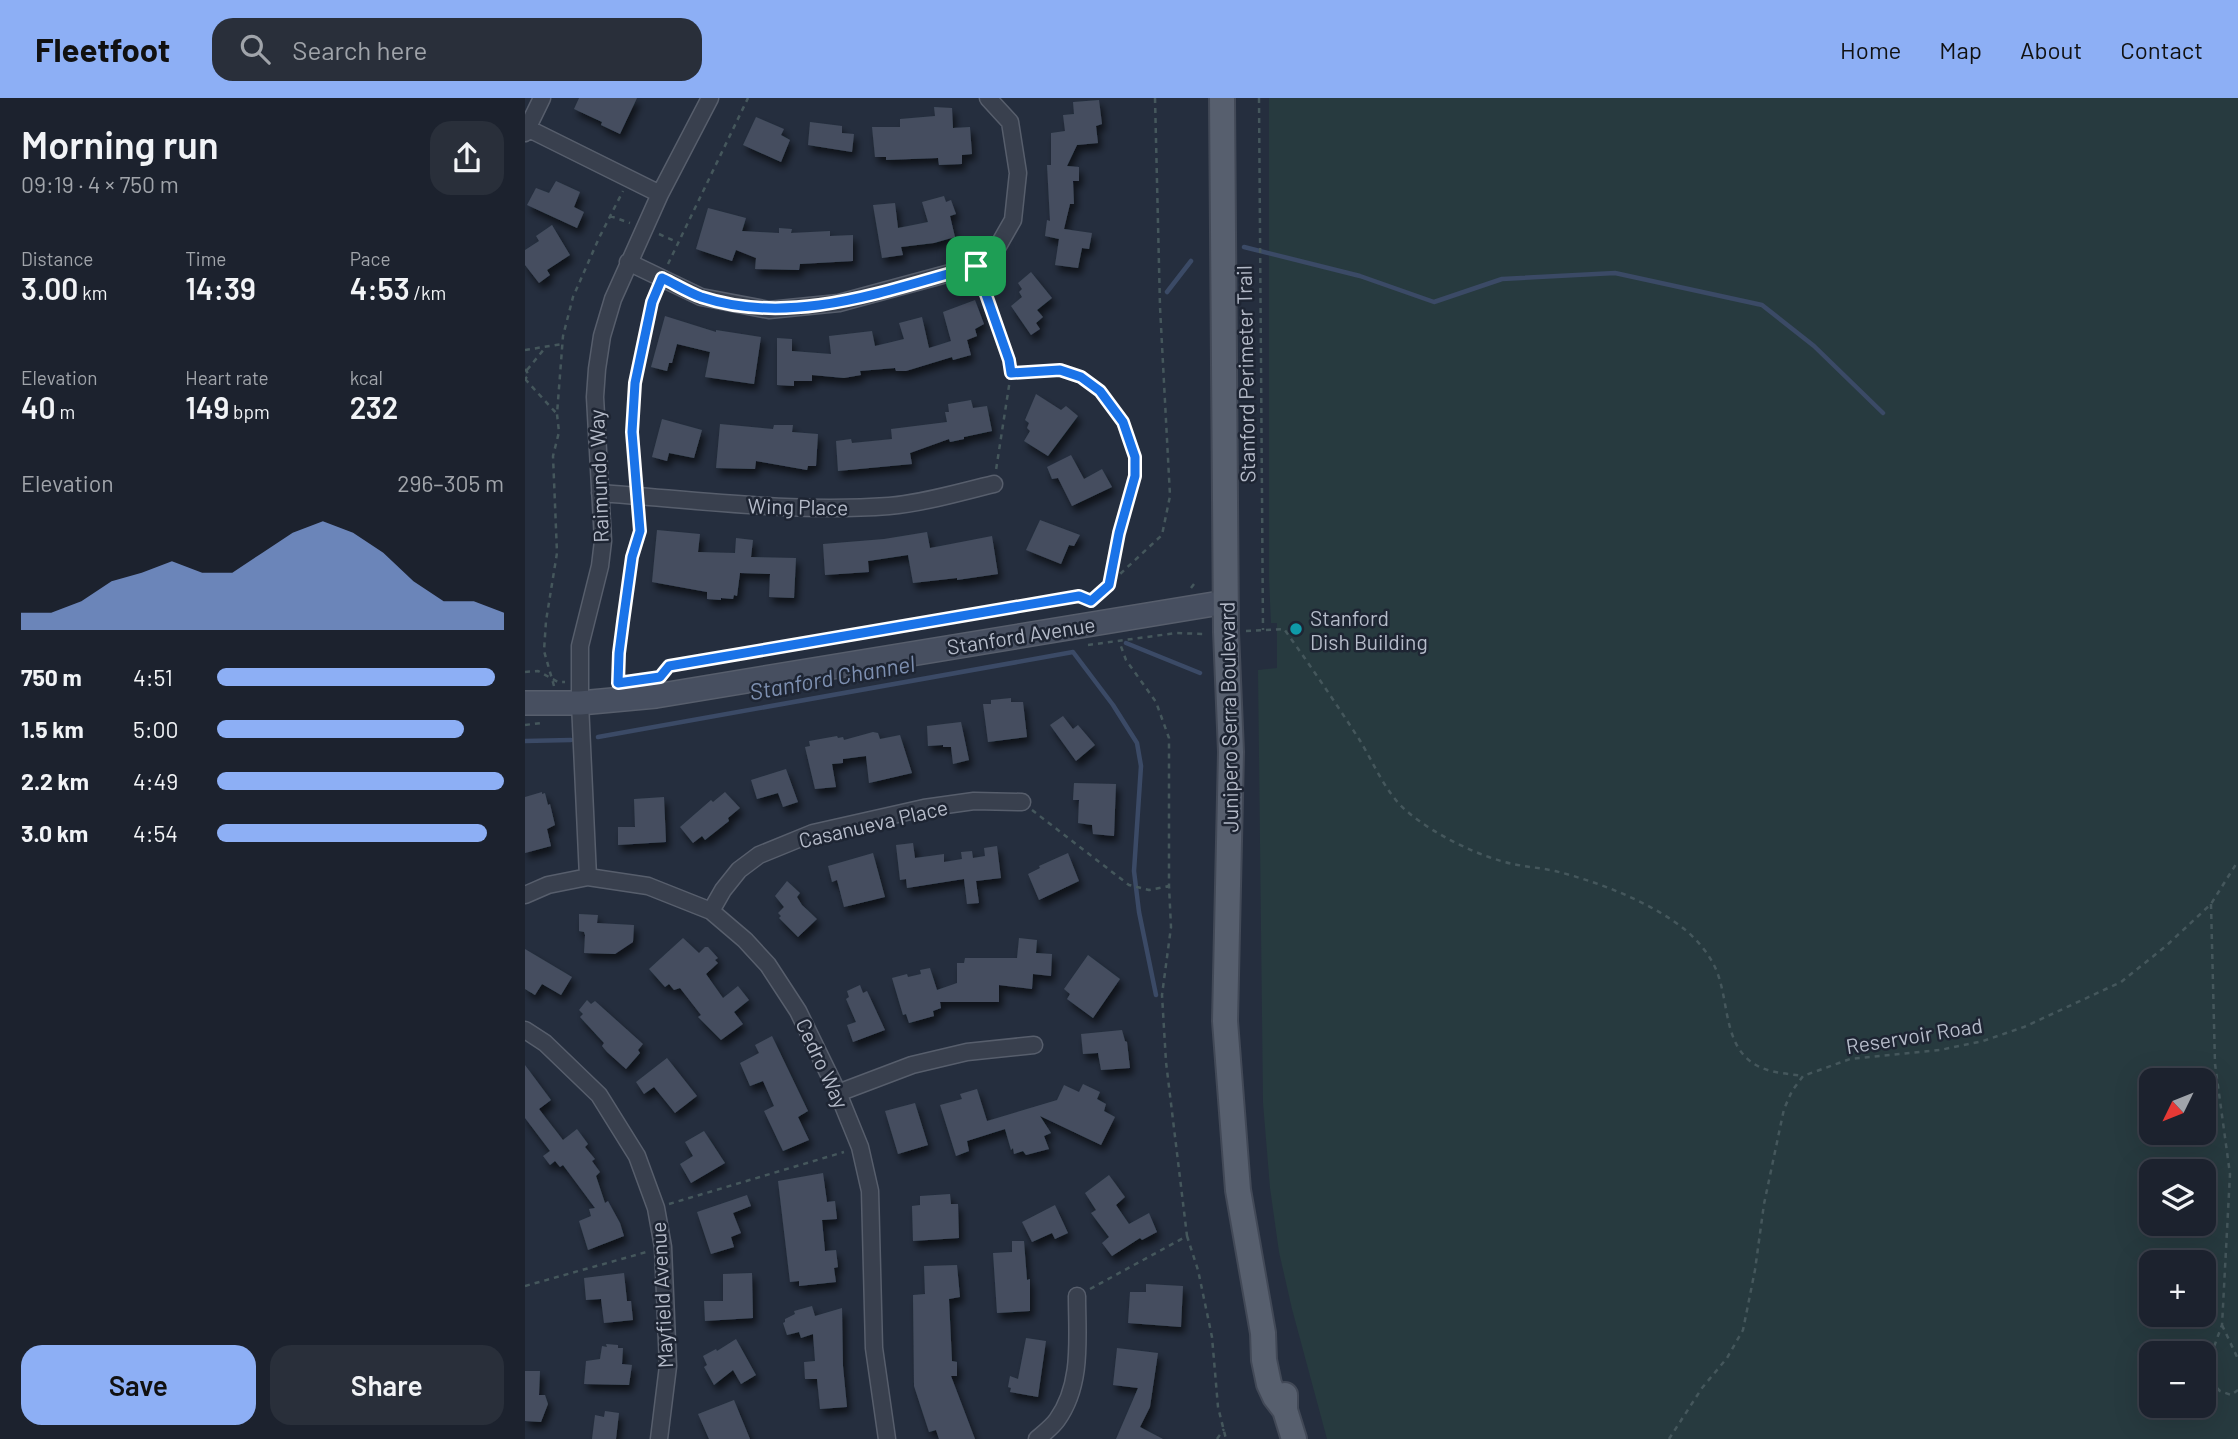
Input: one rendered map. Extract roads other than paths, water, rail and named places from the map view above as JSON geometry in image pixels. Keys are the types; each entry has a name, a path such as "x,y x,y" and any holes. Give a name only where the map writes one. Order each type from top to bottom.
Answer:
{"main road":[{"name":"Junipero Serra Boulevard","path":"1222,98 1226,603 1231,752 1226,1021 1238,1190 1263,1333 1283,1377 1285,1410 1294,1439"}],"street":[{"path":"541,98 526,131 660,194"},
{"name":"Raimundo Way","path":"588,877 573,695 580,646 600,566 603,541 595,397 602,336 628,262 710,98"},
{"path":"628,262 701,297 769,310 839,303 976,266 997,248 1013,220 1018,173 1010,121 988,98"},
{"name":"Wing Place","path":"600,494 774,508 832,508 892,506 994,484"},
{"name":"Stanford Avenue","path":"525,703 573,695 656,696 1226,603"},
{"name":"Casanueva Place","path":"711,911 739,870 759,855 813,833 924,808 974,801 1021,802"},
{"name":"Cedro Way","path":"525,895 548,885 588,877 648,887 711,911 745,940 768,965 798,1011 838,1093 860,1147 870,1191 874,1348 887,1439"},
{"name":"Mayfield Avenue","path":"525,1030 545,1043 599,1096 637,1156 656,1208 663,1247 668,1366 659,1439"},
{"path":"838,1093 912,1065 967,1052 1034,1045"},
{"path":"1037,1439 1057,1421 1072,1393 1077,1359 1077,1296"}],"waterway":[{"path":"1244,247 1360,276 1434,302 1502,279 1615,273 1762,305 1814,346 1883,413"},
{"path":"1167,292 1191,261"},
{"name":"Stanford Channel","path":"1126,643 1200,673"},
{"name":"Stanford Channel","path":"598,737 1073,652 1113,705 1137,743 1141,766 1134,871 1139,912 1156,995"},
{"name":"Stanford Channel","path":"525,741 571,740"}],"place":[{"name":"Stanford Dish Building","path":"1296,629"}]}
